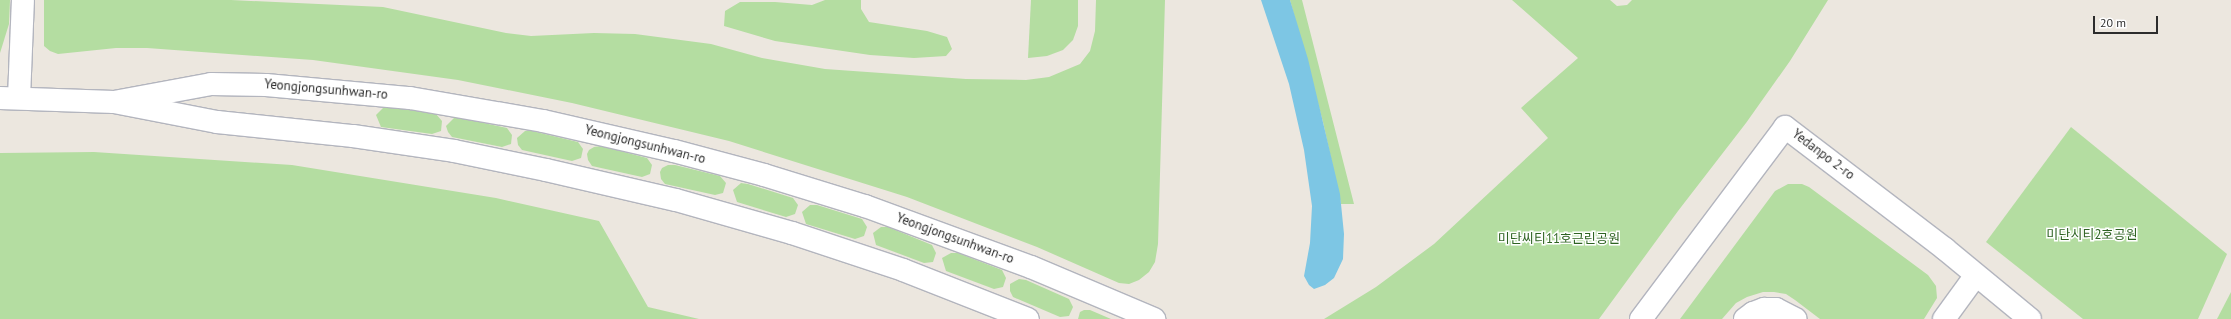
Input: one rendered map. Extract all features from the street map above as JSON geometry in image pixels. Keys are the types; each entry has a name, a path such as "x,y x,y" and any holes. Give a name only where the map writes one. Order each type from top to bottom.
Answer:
{"main road":[{"path":"10,98 23,0"},
{"name":"Yeongjongsunhwan-ro","path":"114,102 211,84 266,85 410,98 564,126 667,149 764,175 865,206 1031,267 1154,319"},
{"name":"Yeongjongsunhwan-ro","path":"10,98 114,102 218,122 353,136 454,151 676,200 792,233 903,270 1028,319"},
{"name":"Yedanpo 2-ro","path":"1641,319 1785,127 1945,249 2030,319"},
{"path":"1944,319 1976,275"},
{"path":"1745,319 1764,309 1776,309 1796,319"}],"green space":[{"path":"0,0 10,0 9,24 0,53"},
{"path":"44,0 231,0 383,7 506,33 531,36 594,33 635,34 711,44 762,58 825,69 966,79 1026,80 1049,77 1080,64 1090,51 1095,31 1096,0 1165,0 1158,244 1155,262 1149,272 1139,280 1129,284 1119,283 1037,247 907,197 729,141 572,103 458,80 313,60 147,48 116,48 58,54 50,51 44,46"},
{"path":"825,0 861,0 861,9 869,22 927,31 947,37 952,49 946,56 914,58 870,55 775,41 724,26 725,11 740,2 775,2 812,5"},
{"path":"1031,0 1078,0 1078,26 1073,40 1063,50 1047,56 1028,58"},
{"path":"1290,0 1302,0 1354,204 1341,204 1323,122"},
{"name":"미단씨티11호근린공원","path":"1512,0 1610,0 1617,6 1627,5 1632,0 1828,0 1790,61 1746,123 1678,211 1599,319 1324,319 1376,287 1434,244 1548,138 1521,108 1578,58"},
{"path":"390,107 436,114 442,121 441,131 432,134 381,127 376,115 383,108"},
{"path":"454,118 461,118 507,128 512,135 511,144 502,147 452,137 446,126"},
{"name":"미단시티2호공원","path":"2071,127 2227,254 2198,319 2083,319 1986,242"},
{"path":"525,131 532,131 578,142 583,149 581,158 572,161 522,150 518,145 517,138"},
{"path":"601,146 647,158 652,165 650,174 642,177 592,166 588,160 587,154 589,150 594,147"},
{"path":"94,152 292,165 496,198 599,221 648,307 699,319 0,319 0,153"},
{"path":"668,165 675,165 720,176 726,183 723,193 715,195 665,184 661,179 660,172 662,168"},
{"path":"741,183 793,198 798,205 795,214 786,217 737,202 733,190"},
{"path":"1788,184 1802,184 1809,187 1928,275 1936,286 1937,298 1924,319 1820,319 1786,294 1763,292 1747,297 1736,303 1722,319 1680,319 1775,191"},
{"path":"810,205 817,205 862,219 867,227 864,236 855,239 806,224 802,212"},
{"path":"881,227 888,227 932,245 936,253 933,262 924,263 876,245 873,233"},
{"path":"951,253 958,253 1002,270 1006,278 1003,287 994,289 946,271 942,258"},
{"path":"1019,279 1026,280 1069,299 1073,307 1069,316 1060,317 1013,297 1010,291 1010,284"},
{"path":"2231,292 2231,319 2217,319"},
{"path":"1090,310 1111,319 1078,319 1080,312"}],"water":[{"path":"1261,0 1290,0 1308,59 1340,194 1344,234 1343,259 1334,278 1325,285 1314,289 1309,285 1304,276 1310,243 1312,206 1304,150 1289,84"}]}
